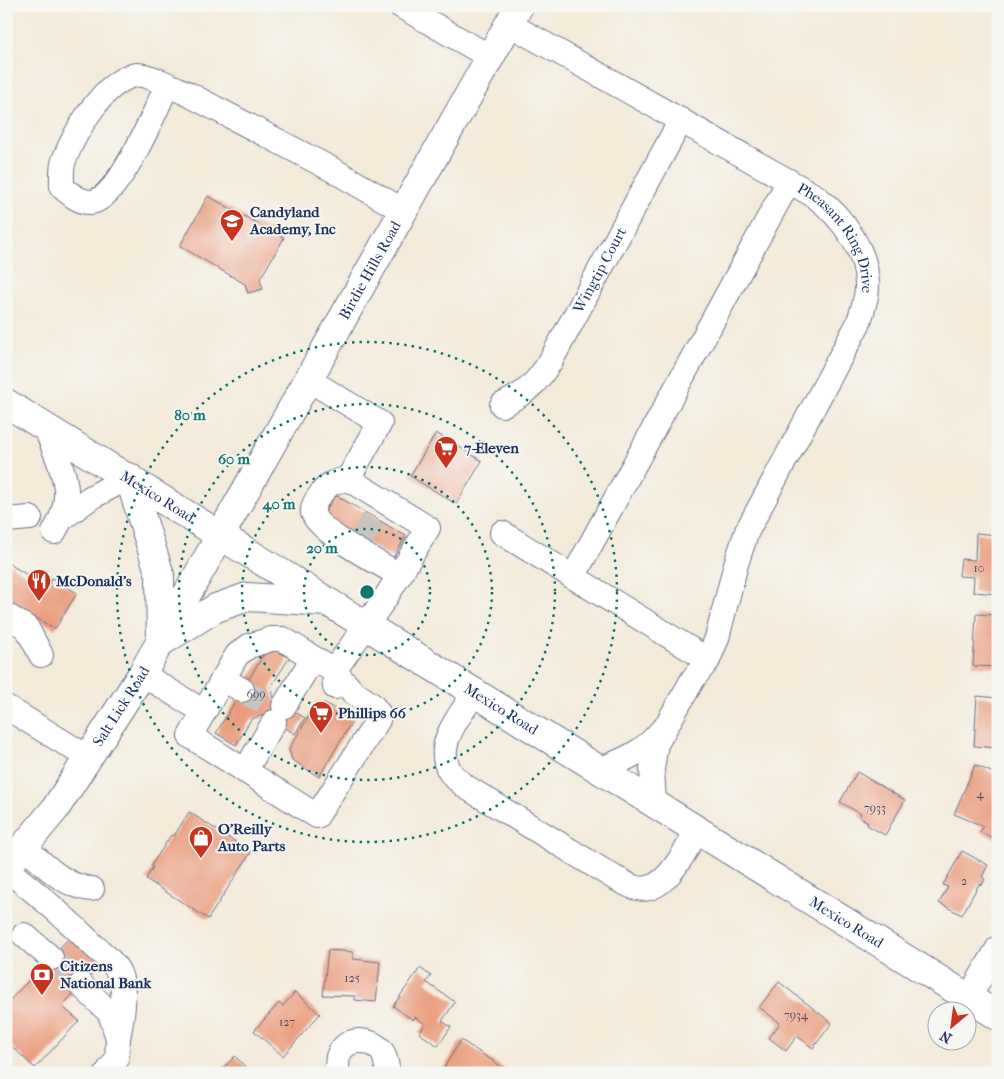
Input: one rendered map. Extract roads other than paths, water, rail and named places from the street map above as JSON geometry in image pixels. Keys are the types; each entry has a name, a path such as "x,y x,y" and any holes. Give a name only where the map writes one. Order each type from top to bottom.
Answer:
{"main road":[{"name":"Birdie Hills Road","path":"222,535 514,15"},
{"name":"Mexico Road","path":"6,403 366,623 998,1016"},
{"path":"129,477 160,575 161,642"},
{"name":"Salt Lick Road","path":"6,868 55,809 142,674 222,535"},
{"path":"161,642 216,608 246,597 332,602"}],"street":[{"path":"401,6 490,57"},
{"name":"Pheasant Ring Drive","path":"514,15 681,120 815,196 843,222 862,256 867,287 858,324 747,531 736,564 717,638 708,660 664,727"},
{"path":"167,85 151,123 120,177 106,196 91,202 75,198 62,187 63,162 97,100 120,80 138,74 167,85 190,95 334,170 404,211"},
{"name":"Wingtip Court","path":"502,405 523,395 537,382 550,362 681,120"},
{"path":"573,577 789,181"},
{"path":"309,380 380,423 348,479 332,482 314,503 313,512 318,522 330,532 358,544 400,575"},
{"path":"45,426 67,484 67,503 59,524 90,498 129,477"},
{"path":"334,671 283,639 271,639 249,646 237,655 233,684 204,712 190,736 317,816 364,742 367,725 364,719 339,700 334,692 334,671 400,575 428,528 379,509 348,479"},
{"path":"6,520 30,518"},
{"path":"502,534 708,660"},
{"path":"6,615 28,628 41,655"},
{"path":"245,771 313,658"},
{"path":"142,674 204,712"},
{"path":"476,691 445,745 444,758 449,772 466,786 615,878 638,889 651,888 661,882 674,869 698,830"},
{"path":"6,707 88,758"},
{"path":"601,769 644,749 664,727"},
{"path":"654,802 653,755 664,727"},
{"path":"24,847 66,882 79,888 92,889"},
{"path":"6,868 53,905 108,958 119,973 123,1015 118,1038 117,1059 108,1073"},
{"path":"24,934 51,958"},
{"path":"969,998 998,948"},
{"path":"81,985 110,1013 118,1038"},
{"path":"337,1073 339,1055 346,1045 359,1039 369,1042 382,1051 388,1073"}],"tunnel":[{"path":"361,540 374,518"},
{"path":"242,690 280,712"},
{"path":"51,958 81,985"}],"place":[{"name":"Candyland Academy, Inc","path":"232,242"},
{"name":"7-Eleven","path":"446,469"},
{"name":"McDonald's","path":"39,602"},
{"name":"Phillips 66","path":"321,734"},
{"name":"O'Reilly Auto Parts","path":"201,859"},
{"name":"Citizens National Bank","path":"42,996"}]}
